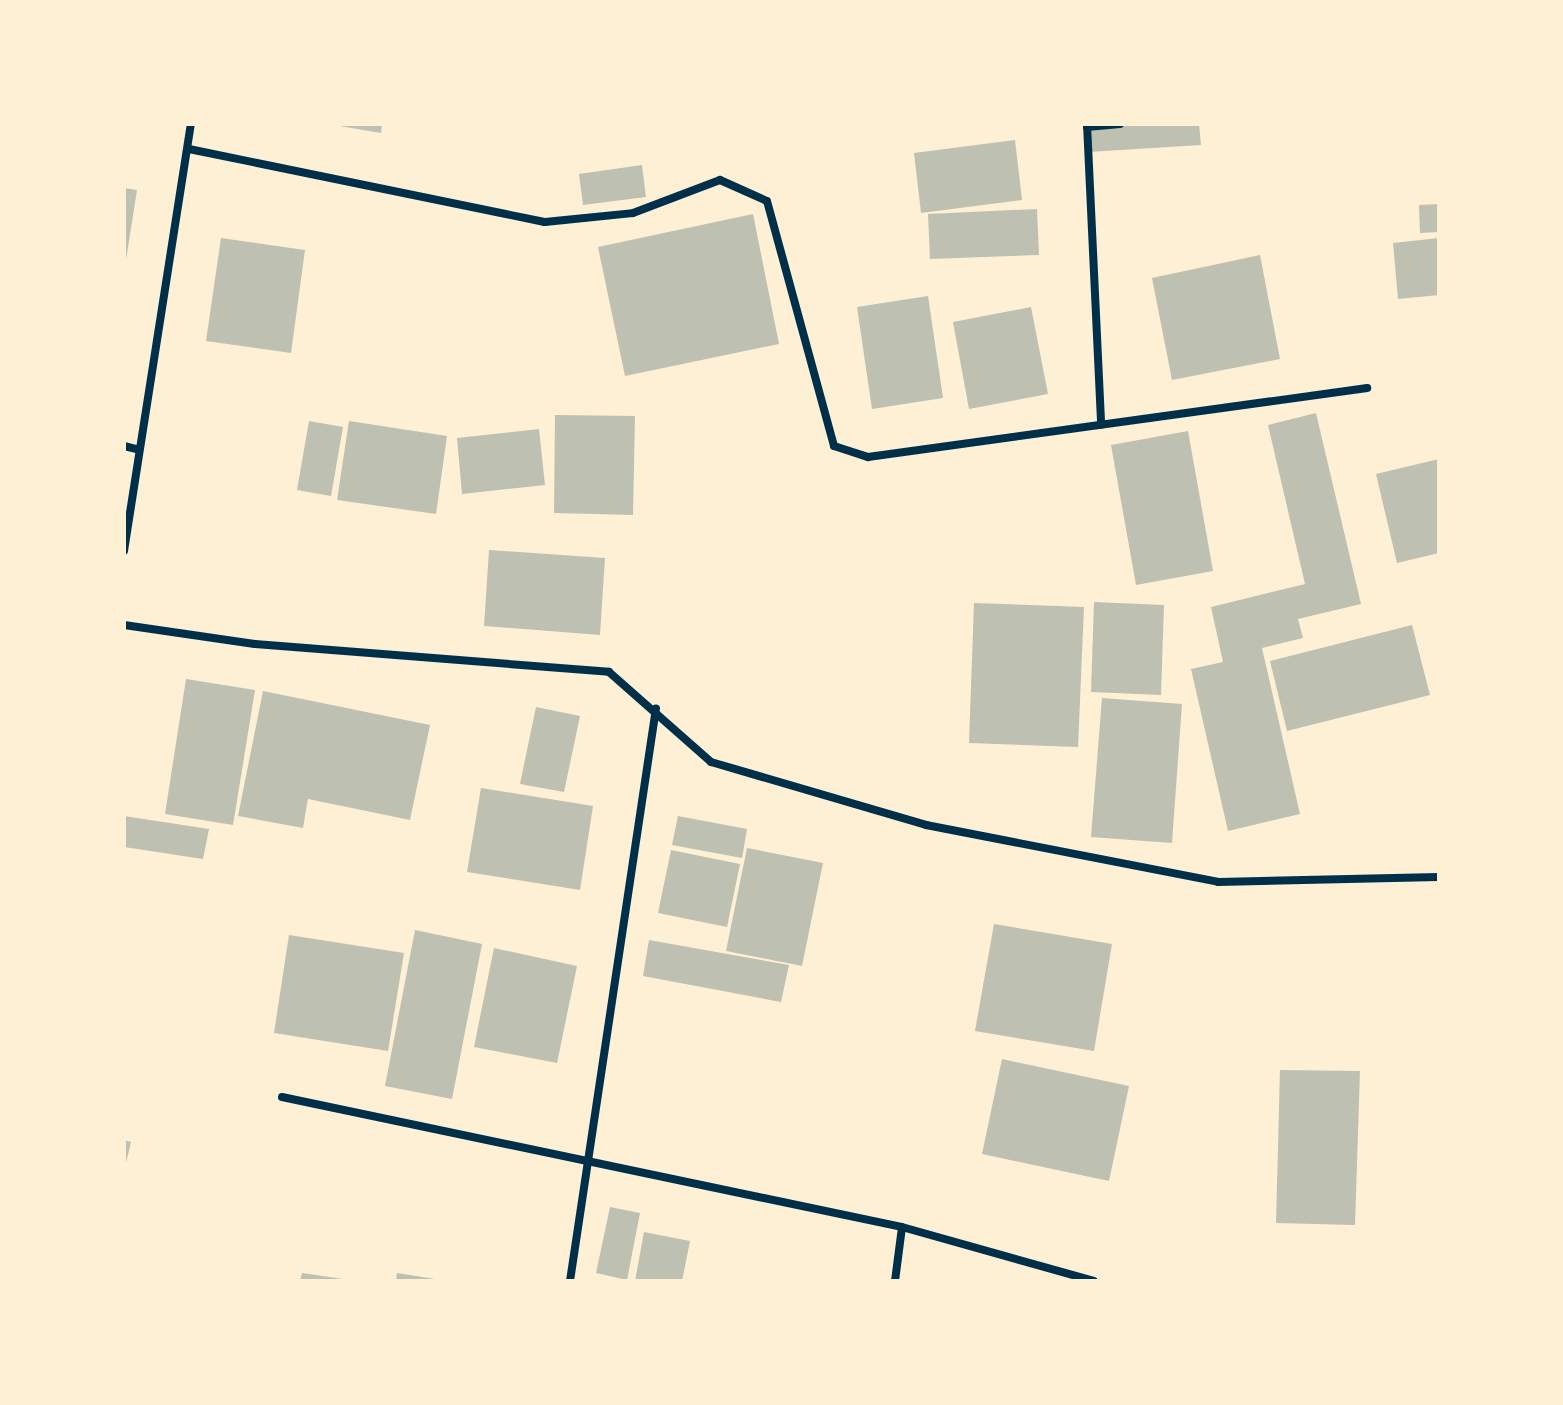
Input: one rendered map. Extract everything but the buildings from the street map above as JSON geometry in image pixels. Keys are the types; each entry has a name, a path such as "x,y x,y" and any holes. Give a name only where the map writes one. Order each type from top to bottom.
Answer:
{"street":[{"path":"124,551 136,449 191,124"},
{"path":"1101,425 1087,125 1120,124"},
{"path":"189,149 545,222 633,213 720,180 767,201 834,446 868,457 1367,388"},
{"path":"124,446 136,449"},
{"path":"124,625 255,644 609,672 656,708 711,762 926,825 1218,882 1439,877"},
{"path":"570,1281 591,1162 656,708"},
{"path":"282,1097 902,1227 1094,1281"},
{"path":"895,1281 902,1227"}]}
